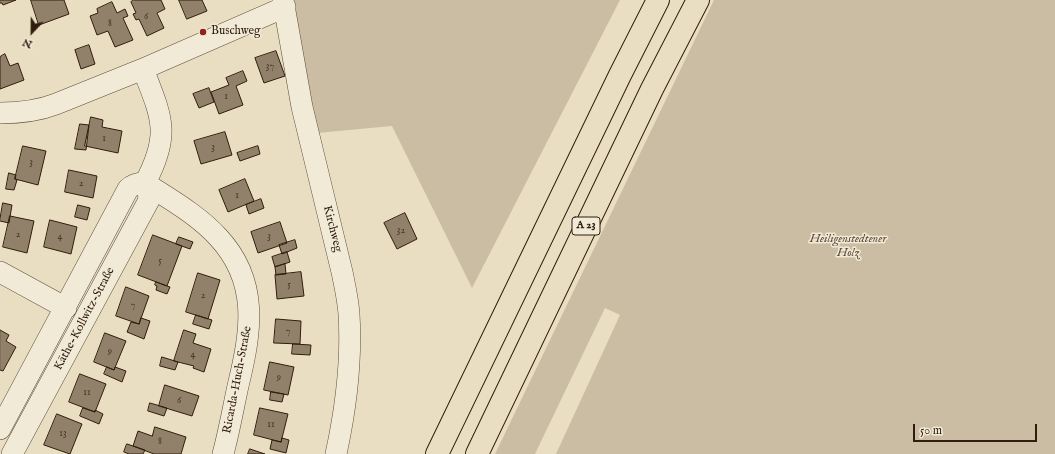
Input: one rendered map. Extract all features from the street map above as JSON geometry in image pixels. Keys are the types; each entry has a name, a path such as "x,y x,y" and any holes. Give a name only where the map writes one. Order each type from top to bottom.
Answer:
{"highway":[{"path":"437,454 620,74 658,0"},
{"name":"A 23","path":"476,454 652,89 698,0"}],"street":[{"path":"0,113 22,112 50,106 143,69 284,3"},
{"name":"Kirchweg","path":"284,3 302,107 342,272 348,307 349,348 347,394 336,454"},
{"name":"Käthe-Kollwitz-Straße","path":"12,454 149,200 146,183 157,156 162,136 162,126 159,110 143,69"},
{"name":"Käthe-Kollwitz-Straße","path":"0,429 128,190 132,185 146,183"},
{"name":"Ricarda-Huch-Straße","path":"146,183 194,216 219,238 236,261 244,284 249,308 248,339 223,454"},
{"path":"0,272 66,308"}],"green space":[{"path":"293,0 620,0 472,288 392,126 317,133"},
{"name":"Heiligenstedtener Holz","path":"714,0 1055,0 1055,454 556,454 620,315 605,308 535,454 495,454"}],"building":[{"path":"0,0 16,0 3,5 0,3"},
{"path":"31,0 64,0 69,14 39,25"},
{"path":"134,0 161,0 165,9 157,13 164,28 147,36 139,19 136,20 133,14 136,13 131,2"},
{"path":"179,0 202,0 207,11 187,19"},
{"path":"112,2 117,13 125,9 128,16 123,18 133,40 115,47 108,31 97,35 90,16 98,13 97,9"},
{"path":"89,45 95,64 81,69 75,50"},
{"path":"276,51 285,76 264,83 255,58"},
{"path":"5,54 10,66 18,63 24,80 0,89 0,57"},
{"path":"243,71 247,81 236,86 243,105 219,114 211,92 229,85 226,78"},
{"path":"209,88 214,102 199,108 193,94"},
{"path":"91,117 103,120 102,127 122,131 118,153 85,146"},
{"path":"80,124 89,125 86,150 75,149"},
{"path":"225,132 232,155 201,164 194,141"},
{"path":"23,146 46,151 38,185 15,179"},
{"path":"258,146 260,154 240,161 237,153"},
{"path":"69,170 97,176 93,198 65,192"},
{"path":"9,173 16,175 15,179 17,180 14,190 6,189"},
{"path":"245,179 254,201 228,212 219,190"},
{"path":"261,199 264,208 249,214 246,205"},
{"path":"3,203 12,205 9,223 0,221"},
{"path":"78,205 90,208 87,220 75,217"},
{"path":"405,213 417,239 397,249 384,223"},
{"path":"10,216 34,221 27,253 3,247"},
{"path":"50,220 77,227 71,254 44,247"},
{"path":"280,222 287,243 258,253 251,232"},
{"path":"153,235 182,246 167,286 138,275"},
{"path":"179,237 193,242 190,249 176,244"},
{"path":"295,240 297,248 282,254 279,245"},
{"path":"287,252 290,262 275,267 272,257"},
{"path":"285,264 286,274 276,275 275,267"},
{"path":"301,272 304,296 277,299 275,275"},
{"path":"198,273 220,280 208,319 186,312"},
{"path":"156,282 170,287 167,294 156,290"},
{"path":"126,287 149,296 139,324 116,316"},
{"path":"196,315 212,320 209,329 193,324"},
{"path":"141,318 150,321 144,339 127,332 131,322 139,324"},
{"path":"276,319 301,321 300,344 274,343"},
{"path":"0,330 9,335 6,341 16,347 3,371 0,370"},
{"path":"184,330 196,334 193,343 211,349 204,372 193,368 194,366 174,361"},
{"path":"105,333 126,341 114,370 94,362"},
{"path":"293,344 311,345 310,355 292,354"},
{"path":"162,357 178,362 175,370 160,366"},
{"path":"270,362 294,367 288,395 264,390"},
{"path":"107,367 114,370 115,367 126,371 122,382 104,374"},
{"path":"80,374 106,384 95,412 69,402"},
{"path":"165,385 199,396 192,416 159,406"},
{"path":"271,392 284,394 282,402 270,400"},
{"path":"150,403 167,408 164,416 148,411"},
{"path":"83,408 95,412 95,410 103,414 99,424 80,416"},
{"path":"260,408 288,414 281,442 254,435"},
{"path":"57,414 82,424 70,454 44,445"},
{"path":"155,427 186,437 181,454 154,454 133,446 138,431 152,436"},
{"path":"282,438 289,440 286,453 270,449 272,440 281,442"},
{"path":"127,444 145,450 143,454 129,454 124,452"},
{"path":"250,449 265,454 248,454"}],"place":[{"name":"Buschweg","path":"203,32"}]}
